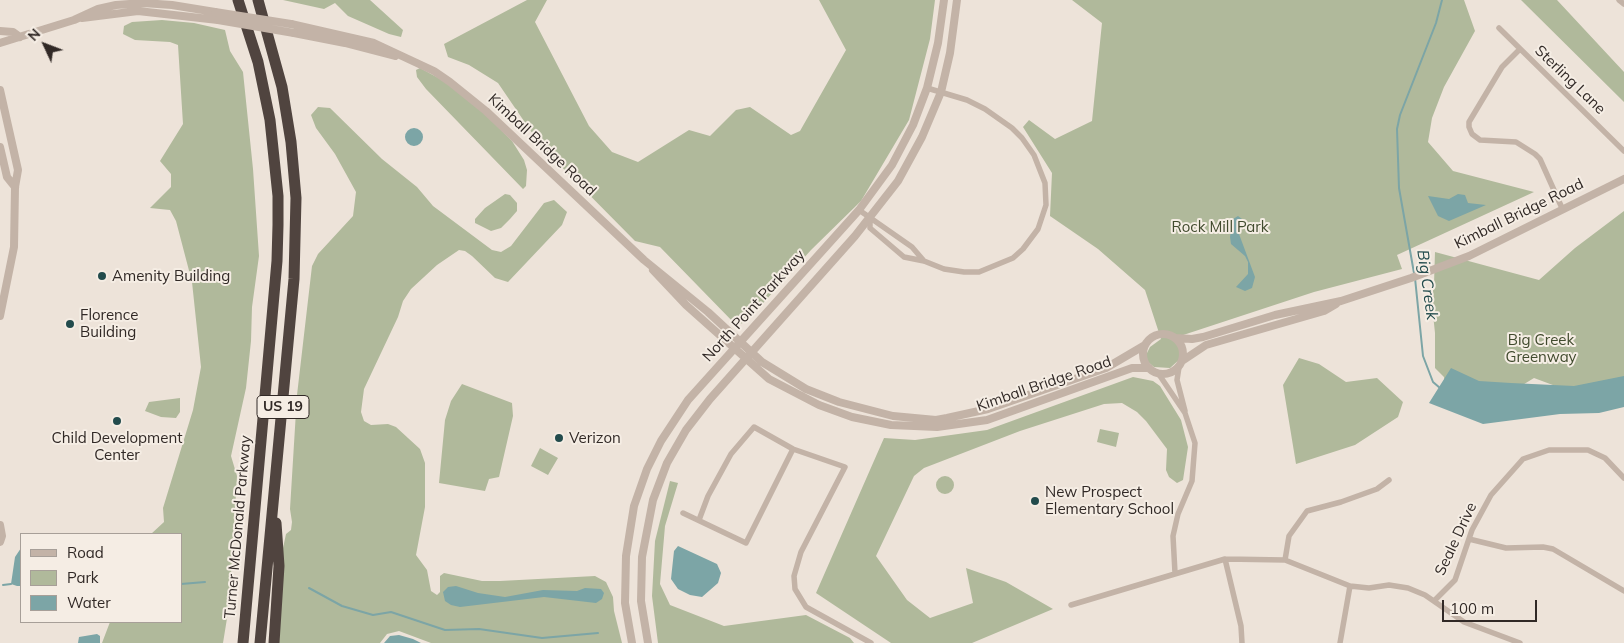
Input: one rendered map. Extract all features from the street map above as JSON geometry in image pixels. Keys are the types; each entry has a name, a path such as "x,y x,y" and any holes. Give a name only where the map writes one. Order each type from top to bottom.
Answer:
{"highway":[{"name":"Turner McDonald Parkway","path":"238,0 258,62 270,120 278,196 277,260 243,643"},
{"name":"US 19","path":"258,0 282,87 291,142 296,198 295,265 260,643"},
{"path":"273,508 279,549 274,643"}],"street":[{"name":"North Point Parkway","path":"632,643 625,603 625,562 630,524 637,494 646,469 670,426 688,400 859,210 899,153 927,88 938,43 944,0"},
{"name":"North Point Parkway","path":"648,643 641,601 641,567 653,500 667,463 686,430 745,358 870,219 915,154 940,92 950,53 957,0"},
{"path":"1619,0 1624,4"},
{"name":"Kimball Bridge Road","path":"0,43 80,18 98,9 143,3 172,5 291,24 374,42 450,82 479,105 644,260 666,286 733,348 769,379 785,389 827,408 891,425 923,427 987,420 1132,368 1149,368"},
{"name":"Kimball Bridge Road","path":"80,18 138,11 218,20 345,43 414,62"},
{"name":"Sterling Lane","path":"1499,28 1624,150"},
{"path":"0,31 13,32 20,37"},
{"path":"1520,49 1502,67 1469,122 1469,127 1472,134 1480,140 1516,142 1535,154 1540,159 1562,208"},
{"path":"870,219 870,228 904,257 924,261 944,269 964,272 979,272 1002,263 1018,253 1031,240 1038,229 1046,205 1045,183 1034,154 1022,138 1012,128 985,109 967,100 927,88"},
{"path":"0,90 18,170 15,187 14,247 0,316"},
{"path":"0,147 7,177 15,187"},
{"name":"Kimball Bridge Road","path":"1176,338 1192,339 1203,337 1275,315 1341,301 1385,287 1443,266 1484,248 1624,179"},
{"path":"859,210 870,219 877,220 912,247 924,261"},
{"name":"Kimball Bridge Road","path":"644,260 668,277 751,352 790,380 839,402 893,416 936,420 988,409 1106,368 1145,346"},
{"name":"Kimball Bridge Road","path":"1181,364 1206,345 1324,311 1341,301"},
{"path":"1175,574 1173,536 1178,514 1192,481 1195,462 1193,434 1185,413 1177,380 1181,364 1183,348 1176,338 1166,334 1157,335 1145,346 1143,356 1149,368 1158,373 1168,374 1181,364"},
{"path":"1158,373 1185,413"},
{"path":"699,520 708,496 731,454 754,427 793,449 845,467 801,552 794,576 795,589 806,607 871,643"},
{"path":"684,513 746,543 793,449"},
{"name":"Seale Drive","path":"1434,601 1455,580 1469,539 1491,495 1515,465 1531,454 1549,450 1588,450 1606,458 1624,478"},
{"path":"1285,560 1289,536 1307,511 1341,502 1376,489 1389,480"},
{"path":"637,494 653,500"},
{"path":"0,525 0,542"},
{"path":"1469,539 1506,548 1534,547 1552,549 1624,591"},
{"path":"1225,559 1241,626 1242,643"},
{"path":"1070,605 1225,559 1285,560 1350,586 1369,588 1398,586 1417,591 1464,622 1520,643"},
{"path":"1340,643 1350,586"}],"green space":[{"path":"283,0 370,0 403,30 401,37 389,34 348,16 335,3 324,9"},
{"path":"527,0 547,0 535,22 589,126 612,152 638,162 689,130 710,136 736,110 750,107 791,135 800,131 846,50 819,0 935,0 930,39 909,120 861,201 811,250 746,322 736,325 660,247 635,241 541,146 498,83 469,65 448,57 444,44"},
{"name":"Rock Mill Park","path":"1072,0 1464,0 1475,31 1444,87 1432,118 1428,142 1453,171 1534,192 1397,255 1402,269 1314,292 1171,339 1181,347 1183,353 1181,358 1170,368 1154,367 1148,362 1146,355 1150,347 1161,339 1145,290 1098,249 1050,216 1052,173 1023,127 1029,120 1055,139 1092,121 1102,23"},
{"path":"1521,0 1557,0 1624,72 1624,102"},
{"path":"162,20 194,23 225,30 230,51 243,72 253,169 259,256 252,307 251,341 246,388 231,456 237,476 229,606 223,643 102,643 110,623 182,623 182,533 152,533 164,522 163,508 193,410 201,367 192,282 176,221 170,210 150,208 171,187 171,174 160,161 183,124 178,45 170,42 135,40 123,34 124,26 132,22"},
{"path":"420,68 444,81 475,104 512,141 524,160 527,170 526,186 523,189 426,89 417,77 416,70"},
{"path":"318,107 330,108 382,159 417,187 433,206 492,250 501,252 511,246 544,203 554,200 567,212 562,225 508,282 495,278 472,256 465,251 459,250 437,265 411,289 403,301 398,317 364,389 361,412 364,421 371,425 388,424 396,427 420,449 425,463 425,507 416,555 427,570 431,591 437,595 440,592 440,576 444,573 482,581 595,576 606,582 613,597 614,611 622,643 431,643 399,631 387,634 380,643 279,643 283,548 286,534 291,530 292,522 290,509 297,395 312,266 318,254 353,216 356,192 335,154 316,128 311,115"},
{"path":"505,194 510,195 517,203 517,211 501,228 491,231 475,223 475,219 485,208"},
{"name":"Big Creek Greenway","path":"1624,211 1624,392 1585,397 1534,378 1503,397 1445,386 1444,377 1435,368 1435,333 1430,286 1434,284 1435,252 1539,280 1575,248"},
{"path":"1299,358 1319,364 1346,382 1377,378 1403,402 1398,417 1355,445 1296,464 1283,385"},
{"path":"1133,377 1153,381 1160,386 1181,420 1188,447 1183,480 1177,483 1169,477 1166,470 1167,449 1137,412 1122,403 1104,404 1020,431 924,468 914,476 876,556 907,600 930,618 973,603 966,568 1006,582 1053,609 972,643 891,643 816,593 884,438 915,440 987,430"},
{"path":"462,384 512,403 513,416 499,477 489,479 485,491 439,483 445,420 451,401"},
{"path":"180,398 180,412 176,418 161,417 145,411 149,402"},
{"path":"1100,429 1119,433 1116,447 1097,442"},
{"path":"540,448 558,458 548,475 531,466"},
{"path":"945,476 951,479 954,485 951,491 945,494 939,491 936,485 939,479"},
{"path":"670,481 678,483 665,526 660,584 670,605 724,626 806,615 850,638 854,643 658,643 652,596 655,541"}],"water":[{"path":"414,128 420,131 423,137 420,143 414,146 408,143 405,137 408,131"},
{"path":"1458,194 1465,195 1468,203 1486,205 1449,221 1438,216 1428,196 1449,199"},
{"path":"1238,216 1242,219 1239,234 1255,277 1252,288 1245,291 1236,287 1248,274 1248,262 1245,256 1231,244 1230,237 1233,219"},
{"path":"1451,368 1479,381 1574,386 1624,376 1624,407 1599,413 1560,414 1483,424 1429,403"},
{"path":"678,546 717,564 721,573 718,583 702,597 690,595 678,589 671,579 674,551"},
{"path":"20,550 20,586 11,584 15,557"},
{"path":"456,586 478,593 505,597 543,590 577,591 585,588 601,589 604,593 602,599 596,603 544,597 460,607 445,601 443,592 448,587"},
{"path":"97,634 100,636 100,643 78,643 79,637"},
{"path":"399,635 421,643 384,643 390,636"}],"waterway":[{"name":"Big Creek","path":"1414,273 1399,188 1397,129 1400,115 1436,23 1442,0"},
{"name":"Big Creek","path":"1415,278 1423,356 1433,382 1440,388"},
{"path":"182,584 205,582"},
{"path":"3,585 11,584"},
{"path":"309,588 342,606 373,615 391,612 445,630 479,629 542,638 598,633"}],"place":[{"name":"Amenity Building","path":"102,276"},
{"name":"Florence Building","path":"70,324"},
{"name":"Child Development Center","path":"117,421"},
{"name":"Verizon","path":"559,438"},
{"name":"New Prospect Elementary School","path":"1035,501"}]}
